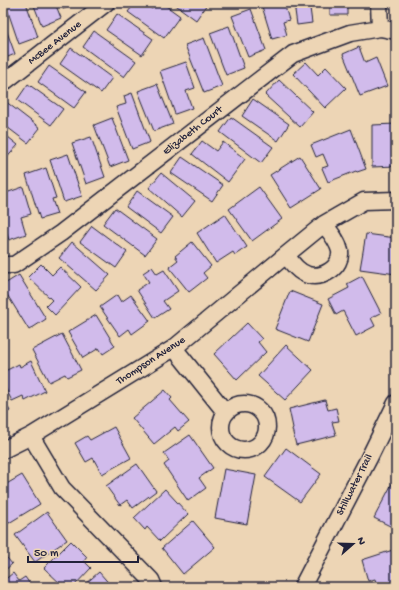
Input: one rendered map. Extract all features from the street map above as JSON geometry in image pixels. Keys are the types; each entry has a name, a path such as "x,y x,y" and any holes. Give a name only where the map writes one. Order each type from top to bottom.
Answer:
{"street":[{"name":"McBee Avenue","path":"3,83 106,3"},
{"path":"379,3 388,30"},
{"name":"Elizabeth Court","path":"3,265 14,265 61,233 293,54 350,33 388,30"},
{"name":"Thompson Avenue","path":"3,450 31,436 174,348 324,224 364,201 396,200"},
{"path":"286,255 293,265 308,275 315,276 324,274 332,269 338,261 340,252 338,244 324,224"},
{"path":"174,348 226,413"},
{"name":"Stillwater Trail","path":"302,587 396,403"},
{"path":"31,436 62,488 151,580 154,587"}],"building":[{"path":"5,3 26,3 38,37 19,44"},
{"path":"33,3 55,3 61,18 42,26"},
{"path":"61,3 80,3 63,9"},
{"path":"135,3 144,3 152,9 156,3 162,3 180,16 164,38 128,12"},
{"path":"173,3 206,3 207,4 196,20"},
{"path":"261,3 284,3 289,20 283,22 287,35 272,39"},
{"path":"294,3 323,3 323,7 310,8 312,23 297,25"},
{"path":"330,3 347,3 347,15 330,15"},
{"path":"251,9 266,50 248,57 232,16"},
{"path":"117,14 153,39 142,55 106,30"},
{"path":"3,21 15,54 3,59"},
{"path":"229,26 244,68 226,75 210,33"},
{"path":"94,31 136,61 124,77 83,47"},
{"path":"204,38 222,86 204,93 185,45"},
{"path":"359,47 365,63 376,58 387,86 360,96 343,54"},
{"path":"71,48 112,78 101,93 60,64"},
{"path":"186,62 195,88 186,91 192,108 175,114 160,71"},
{"path":"306,62 318,75 326,67 346,88 325,108 293,74"},
{"path":"49,66 86,92 74,108 38,82"},
{"path":"279,80 313,112 300,127 265,95"},
{"path":"28,84 63,109 51,125 17,100"},
{"path":"157,84 173,124 154,131 138,91"},
{"path":"132,93 150,142 132,149 116,107 126,104 124,96"},
{"path":"253,99 289,124 278,141 242,116"},
{"path":"5,101 40,128 28,143 3,124 3,103"},
{"path":"231,117 273,147 261,163 220,132"},
{"path":"112,118 128,160 110,167 94,125"},
{"path":"396,124 396,166 372,167 372,125"},
{"path":"351,129 366,169 356,171 328,182 322,168 328,166 323,154 316,157 311,145"},
{"path":"3,133 18,145 3,162"},
{"path":"91,137 105,177 86,184 72,143"},
{"path":"202,141 216,151 223,142 245,159 228,182 192,154"},
{"path":"68,154 82,196 64,202 50,160"},
{"path":"300,156 321,189 291,208 270,175"},
{"path":"182,157 223,185 212,201 171,173"},
{"path":"46,168 56,198 52,199 57,214 40,219 26,175"},
{"path":"161,173 195,201 182,217 149,188"},
{"path":"23,187 31,214 21,217 26,234 9,240 3,222 3,194"},
{"path":"259,187 282,219 252,241 229,209"},
{"path":"137,191 173,217 161,233 126,207"},
{"path":"115,208 157,239 145,255 103,224"},
{"path":"225,214 247,247 235,255 233,252 216,263 197,233"},
{"path":"92,226 127,252 116,268 80,242"},
{"path":"366,234 396,238 396,274 360,269"},
{"path":"72,242 110,275 96,290 59,258"},
{"path":"192,242 211,266 203,273 207,278 189,292 169,267 178,260 175,256"},
{"path":"41,264 52,275 60,267 81,287 55,315 46,306 52,300 28,277"},
{"path":"152,267 157,274 164,270 178,291 163,301 169,309 155,318 137,290 149,282 143,273"},
{"path":"19,275 46,319 29,330 3,288 3,285"},
{"path":"362,276 381,313 371,318 375,326 356,336 343,311 336,315 328,299 349,288 347,284"},
{"path":"290,291 323,304 308,342 275,329"},
{"path":"117,295 121,302 131,295 150,321 132,334 129,329 120,336 100,307"},
{"path":"96,315 115,346 103,354 99,348 83,358 68,332"},
{"path":"247,323 262,339 258,342 266,352 237,380 214,354"},
{"path":"62,334 81,370 67,377 65,374 49,382 32,350"},
{"path":"286,345 313,370 285,400 258,376"},
{"path":"31,361 45,391 25,401 23,396 12,401 3,383 3,372 19,364 20,367"},
{"path":"165,390 172,398 170,400 189,422 178,431 175,427 154,444 132,418"},
{"path":"3,398 10,411 3,414"},
{"path":"325,400 328,410 336,408 339,421 332,422 336,435 296,445 289,409"},
{"path":"114,427 131,458 102,474 93,458 86,462 75,443 87,436 90,440"},
{"path":"190,435 213,468 199,478 206,488 188,501 164,465 169,461 164,453"},
{"path":"286,448 321,474 300,502 265,477"},
{"path":"137,464 156,491 133,508 127,500 120,505 106,486"},
{"path":"224,469 256,475 247,524 215,518"},
{"path":"22,475 40,504 4,526 3,486"},
{"path":"396,478 396,529 374,518"},
{"path":"165,489 188,514 160,541 147,527 145,530 134,518"},
{"path":"47,512 67,540 35,562 15,535"},
{"path":"193,521 215,547 183,574 162,548"},
{"path":"71,541 87,557 84,561 91,568 73,587 64,587 44,568"},
{"path":"396,549 396,586 377,587 375,579 368,581 362,560"},
{"path":"3,553 12,564 3,572"},
{"path":"99,572 112,587 86,587 84,585"},
{"path":"13,573 19,581 25,577 32,587 3,587 3,581"},
{"path":"203,583 204,587 189,587 188,585"}]}
